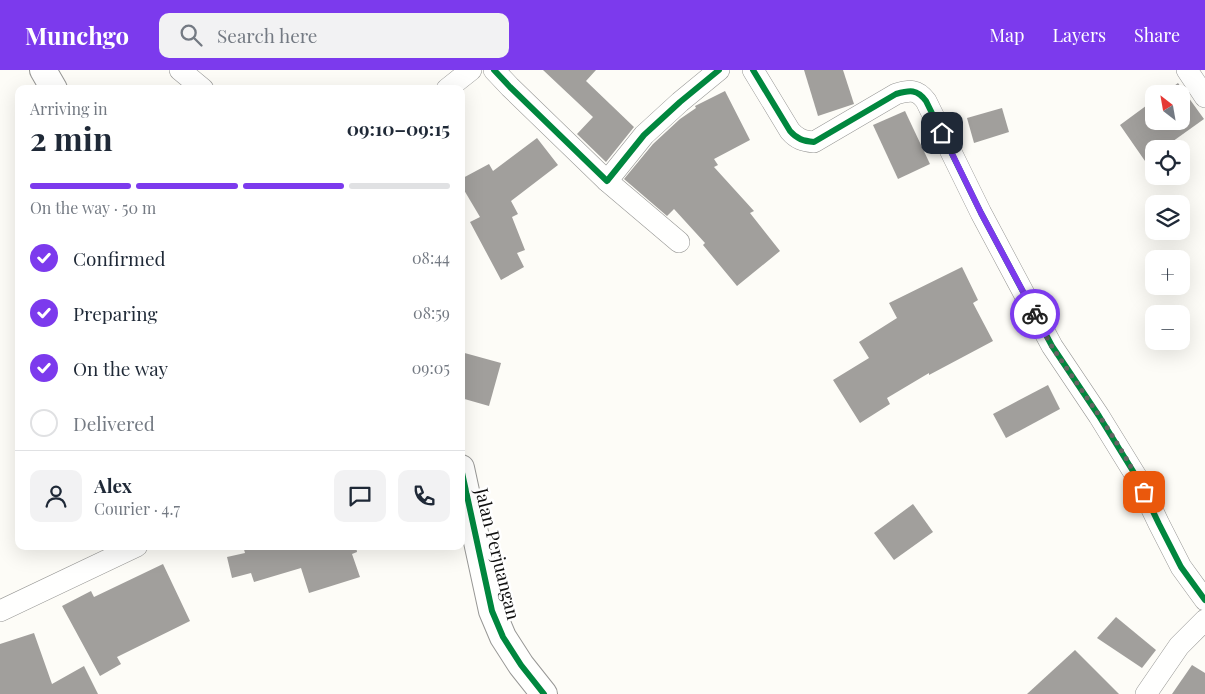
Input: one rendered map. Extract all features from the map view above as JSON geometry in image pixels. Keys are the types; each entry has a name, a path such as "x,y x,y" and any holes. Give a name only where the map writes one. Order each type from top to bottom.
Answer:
{"street":[{"path":"43,70 52,85"},
{"path":"180,70 198,85"},
{"path":"452,85 471,70"},
{"path":"494,70 607,181 679,242"},
{"path":"607,181 644,135 719,70"},
{"path":"753,70 790,130 796,137 805,141 814,142 896,94 907,91 916,92 922,96 981,213 1052,346 1132,468 1181,567 1205,600"},
{"path":"1187,70 1205,97"},
{"name":"Jalan Perjuangan","path":"465,486 492,611 503,637 521,665 544,694"},
{"path":"0,611 129,550"},
{"path":"1146,694 1179,646 1205,620"}],"building":[{"path":"543,70 596,70 586,81 634,127 606,162 577,134 593,117"},
{"path":"804,70 843,70 854,104 818,116"},
{"path":"725,91 750,140 714,159 718,165 714,167 754,211 750,213 780,251 737,286 703,245 705,243 674,209 667,216 624,179 653,144 680,119 696,108 695,106"},
{"path":"1190,100 1204,119 1190,129"},
{"path":"1145,107 1145,130 1189,130 1175,140 1145,140 1145,161 1120,125"},
{"path":"1002,108 1009,132 974,143 967,118"},
{"path":"905,111 930,164 898,179 873,125"},
{"path":"537,138 558,165 511,201 518,214 512,217 525,250 517,253 524,267 501,280 470,222 480,217 465,192 465,177 489,164 493,171"},
{"path":"962,267 978,300 973,303 993,341 929,375 929,373 887,398 890,404 860,423 833,380 869,358 859,342 897,318 889,303"},
{"path":"465,353 501,363 489,406 465,399"},
{"path":"1048,385 1060,409 1006,438 993,414"},
{"path":"913,504 933,532 894,560 874,533"},
{"path":"244,550 357,550 357,552 352,554 360,577 309,593 301,568 254,582 251,573 232,578 227,557 245,553"},
{"path":"163,564 190,621 117,657 121,664 100,676 62,606 91,591 94,597"},
{"path":"1116,617 1156,650 1142,668 1097,638"},
{"path":"34,633 52,684 84,666 98,694 0,694 0,644"},
{"path":"1075,650 1119,694 1027,694"},
{"path":"1192,665 1205,673 1205,694 1172,694"}],"cycle path":[{"path":"494,70 607,181 644,135 719,70"},
{"path":"753,70 790,131 798,138 810,142 814,142 896,94 916,92 923,97 981,213 1052,346 1136,476 1181,567 1205,600"},
{"path":"465,486 492,611 503,637 521,665 544,694"}],"way so far":[{"path":"1035,314 1052,346 1099,416 1144,492"}],"route":[{"path":"942,133 981,213 1035,314"}]}
